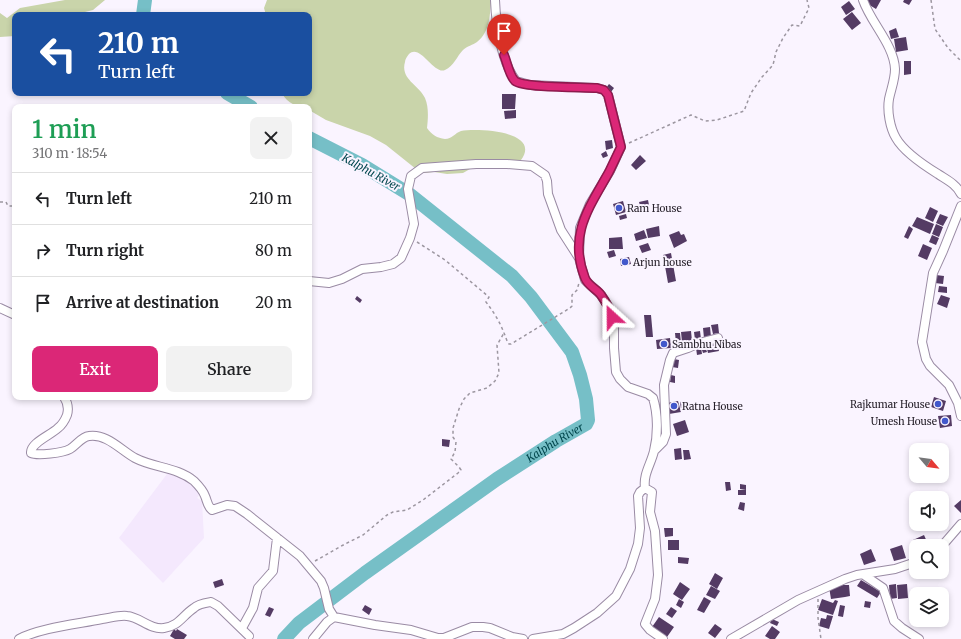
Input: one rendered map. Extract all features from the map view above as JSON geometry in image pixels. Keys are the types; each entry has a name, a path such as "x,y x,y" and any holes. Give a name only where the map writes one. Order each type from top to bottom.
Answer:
{"street":[{"path":"495,0 500,41 511,75 516,81 530,85 597,88 604,90 608,95 616,132 621,147 610,171 590,204 580,228 579,258 585,280 601,295 610,309 614,326 616,372 620,379 628,387 648,394 653,398 656,413 654,451 646,471 644,481 645,488"},
{"path":"863,0 872,20 889,48 895,68 889,101 892,126 897,139 905,149 918,160 951,182 961,194"},
{"path":"312,281 329,283 342,279 362,269 393,264 401,258 410,238 414,224 408,189 411,176 422,168 476,164 532,166 545,175 548,194 557,222 579,258"},
{"path":"961,206 930,282 922,342 926,359 930,366 948,385 958,403 961,416"},
{"path":"0,308 12,313"},
{"path":"654,451 663,442 666,434 664,385 673,353 699,343 718,338"},
{"path":"66,400 68,402 68,410 63,423 34,445 31,449 31,453 36,455 65,452 88,436 99,436 135,458 176,470 195,482 204,492 209,508 212,510 226,505 235,506 300,556 321,581 329,609 334,618"},
{"path":"534,639 563,634 569,631 597,613 616,596 630,569 638,544 640,528 638,496 645,488"},
{"path":"645,488 652,492 653,495 650,512 655,531 658,575 655,599 646,624 650,630 663,639"},
{"path":"948,539 961,524"},
{"path":"242,628 253,608 258,588 273,571 277,538"},
{"path":"731,639 798,600 851,576 895,569 909,564"},
{"path":"864,575 883,588 894,621 919,639"},
{"path":"19,639 26,635 66,626 126,615 140,620 150,626 161,628 171,627 180,622 195,607 211,602 218,606 249,636"},
{"path":"313,639 327,622 334,618 411,630 438,638 452,635 472,627 483,627 490,628 512,637 523,639"}],"path":[{"path":"621,147 691,115 705,121 717,120 744,112 751,93 762,77 773,65 776,52 783,38 792,26 800,26 808,8 807,0"},
{"path":"932,0 935,29 948,48 961,61"},
{"path":"0,202 6,202 8,206 12,206"},
{"path":"410,238 445,260 490,297 486,302 493,311 509,344 522,338 572,306 572,295 577,290 580,281 585,280"},
{"path":"308,565 345,544 363,536 393,512 407,510 423,500 461,470 451,459 455,452 456,442 453,437 453,428 464,399 470,393 487,388 495,381 499,373 497,345 504,333"},
{"path":"818,592 818,618 821,639"}],"shaded area":[{"path":"174,471 197,488 199,495 197,498 202,501 204,538 163,583 119,538 167,474"}],"green space":[{"path":"65,0 105,0 93,10 85,12 15,12 20,8"},
{"path":"267,0 491,0 485,33 477,42 466,47 448,68 441,70 436,68 418,53 413,52 406,58 404,68 405,73 425,98 428,109 427,128 433,134 437,137 445,139 450,138 461,131 480,130 493,131 516,137 523,143 525,150 521,160 503,162 486,159 475,161 470,169 463,173 424,173 416,169 386,145 370,136 326,120 312,112 312,104 295,104 290,102 284,96 312,96 312,12 265,12 264,8"},
{"path":"0,13 7,18 12,14 12,36 0,37"}],"building":[{"path":"868,0 881,0 876,9 866,3"},
{"path":"904,0 912,0 909,5 903,2"},
{"path":"849,1 855,9 846,15 841,7"},
{"path":"852,12 861,23 852,30 843,19"},
{"path":"896,28 899,37 891,39 889,31"},
{"path":"906,37 908,50 896,52 894,39"},
{"path":"904,61 911,61 911,74 904,75"},
{"path":"609,84 614,88 611,92 606,88"},
{"path":"502,94 516,94 515,109 502,109"},
{"path":"516,110 516,118 505,119 504,111"},
{"path":"612,140 613,148 606,150 605,141"},
{"path":"606,151 608,156 603,158 601,154"},
{"path":"640,155 646,161 636,170 631,165"},
{"path":"648,200 650,210 642,213 639,202"},
{"name":"Ram House","path":"623,201 626,212 616,215 613,204"},
{"path":"930,207 938,211 933,222 925,218"},
{"path":"626,214 627,218 620,220 619,216"},
{"path":"940,214 948,217 943,226 936,223"},
{"path":"917,217 934,224 930,234 912,226"},
{"path":"936,224 943,227 939,237 932,234"},
{"path":"659,226 660,236 648,238 646,229"},
{"path":"909,226 913,229 908,239 904,237"},
{"path":"644,230 647,238 636,241 634,234"},
{"path":"679,231 681,235 684,234 687,241 674,248 669,235"},
{"path":"932,235 939,238 936,245 929,242"},
{"path":"622,237 623,249 609,249 609,238"},
{"path":"648,243 651,250 642,253 639,246"},
{"path":"923,244 932,248 927,260 918,256"},
{"path":"614,250 616,256 609,258 607,252"},
{"path":"671,253 676,281 668,283 663,255"},
{"name":"Arjun house","path":"629,257 631,264 621,266 620,259"},
{"path":"936,275 944,276 943,284 935,283"},
{"path":"939,286 947,287 947,293 938,292"},
{"path":"941,295 950,298 947,308 937,304"},
{"path":"357,296 362,300 360,303 355,299"},
{"path":"644,315 651,315 653,337 646,337"},
{"path":"718,324 719,333 713,334 711,325"},
{"path":"710,327 711,337 704,338 703,328"},
{"path":"691,331 692,341 682,342 681,332"},
{"path":"700,331 701,339 695,340 694,332"},
{"path":"675,333 680,333 681,343 676,343"},
{"name":"Sambhu Nibas","path":"670,338 671,348 657,349 656,340"},
{"path":"717,343 719,351 708,353 706,345"},
{"path":"705,346 707,352 703,353 701,347"},
{"path":"701,347 702,354 697,355 696,348"},
{"path":"674,359 679,360 678,368 672,367"},
{"path":"671,375 675,376 675,383 670,382"},
{"name":"Rajkumar House","path":"934,397 946,401 943,411 931,407"},
{"name":"Ratna House","path":"678,401 681,412 669,414 667,403"},
{"path":"684,401 686,408 681,409 680,402"},
{"name":"Umesh House","path":"951,415 952,426 940,428 938,416"},
{"path":"685,420 689,432 677,436 673,424"},
{"path":"442,439 450,440 449,447 442,446"},
{"path":"681,448 682,459 675,460 674,449"},
{"path":"683,450 689,450 691,459 684,460"},
{"path":"725,482 730,482 731,490 726,491"},
{"path":"740,484 746,485 746,490 740,489"},
{"path":"738,490 746,490 746,495 738,495"},
{"path":"961,500 961,513 954,506"},
{"path":"740,502 745,503 744,511 738,509"},
{"path":"664,528 673,528 673,536 665,537"},
{"path":"924,535 926,539 915,539"},
{"path":"668,540 679,540 679,550 668,550"},
{"path":"902,545 906,558 894,561 890,549"},
{"path":"871,549 876,561 864,565 860,554"},
{"path":"678,557 689,558 688,564 678,563"},
{"path":"715,573 723,578 717,589 709,584"},
{"path":"222,579 224,585 215,588 213,582"},
{"path":"861,580 881,592 877,598 857,586"},
{"path":"680,582 690,589 682,600 673,594"},
{"path":"896,584 897,598 890,599 889,585"},
{"path":"907,584 908,598 898,599 897,585"},
{"path":"849,585 850,596 831,599 829,587"},
{"path":"711,586 720,591 715,599 706,595"},
{"path":"704,597 711,601 704,613 697,610"},
{"path":"679,599 684,602 681,608 676,605"},
{"path":"822,599 833,603 835,600 838,601 833,615 818,610"},
{"path":"865,601 871,602 870,608 864,607"},
{"path":"365,605 372,609 369,615 362,610"},
{"path":"840,605 845,606 843,617 838,616"},
{"path":"269,607 274,609 270,617 265,615"},
{"path":"671,607 677,611 672,618 666,614"},
{"path":"827,615 833,616 829,629 819,626 821,618 826,619"},
{"path":"659,617 674,627 667,637 652,627"},
{"path":"772,619 779,622 777,626 770,623"},
{"path":"715,624 722,629 715,638 708,633"},
{"path":"772,626 780,632 775,639 770,639 765,636"},
{"path":"174,629 176,631 177,629 187,635 184,639 175,639 170,636"}],"waterway":[{"name":"Kalphu River","path":"143,12 145,0"},
{"name":"Kalphu River","path":"232,96 246,104"},
{"name":"Kalphu River","path":"284,639 299,623 365,573 497,479 556,441 586,424 588,420 586,399 572,352 531,297 512,276 409,194 362,165 312,140"}],"place":[{"name":"Ram House","path":"619,208"},
{"name":"Arjun house","path":"625,262"},
{"name":"Sambhu Nibas","path":"664,344"},
{"name":"Rajkumar House","path":"938,404"},
{"name":"Ratna House","path":"674,406"},
{"name":"Umesh House","path":"945,421"}],"route":[{"path":"504,55 511,75 516,81 530,85 597,88 604,90 608,95 616,132 621,147 610,171 590,204 580,228 579,258 585,280 601,295 610,309 612,317"}]}
